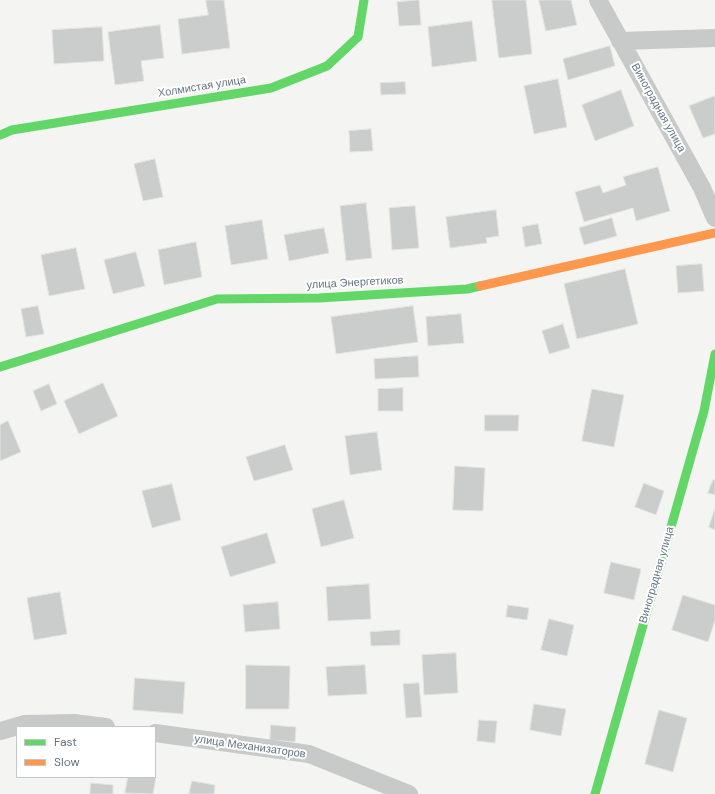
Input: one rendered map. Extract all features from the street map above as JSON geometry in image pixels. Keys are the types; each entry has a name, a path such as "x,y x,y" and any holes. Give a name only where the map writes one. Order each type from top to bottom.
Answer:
{"street":[{"name":"Холмистая улица","path":"0,135 12,130 271,88 327,66 358,37 364,0"},
{"name":"Виноградная улица","path":"598,0 702,188 715,218"},
{"path":"620,41 715,38"},
{"name":"улица Энергетиков","path":"0,367 217,299 319,298 467,289 715,233"},
{"name":"Виноградная улица","path":"595,794 710,415 715,354"},
{"path":"18,726 25,724 74,723 98,726"},
{"path":"0,731 16,727"},
{"name":"улица Механизаторов","path":"156,733 309,754 409,794"}],"building":[{"path":"206,0 224,0 230,48 182,54 178,19 208,15"},
{"path":"419,0 421,25 399,26 397,2"},
{"path":"492,0 526,0 532,54 499,58"},
{"path":"539,0 571,0 577,25 546,31"},
{"path":"472,21 477,61 432,67 428,27"},
{"path":"160,25 164,58 141,61 144,81 115,85 108,32"},
{"path":"102,27 104,61 54,64 52,30"},
{"path":"610,46 615,66 568,80 563,59"},
{"path":"558,79 567,127 534,134 524,86"},
{"path":"405,82 406,94 381,95 380,83"},
{"path":"621,90 634,126 595,141 582,105"},
{"path":"715,96 715,134 703,138 689,106"},
{"path":"371,129 373,151 350,152 349,131"},
{"path":"155,159 163,197 143,201 134,164"},
{"path":"658,167 670,211 636,221 633,208 584,222 575,192 600,185 603,193 626,185 623,177"},
{"path":"366,203 372,258 346,261 340,206"},
{"path":"415,206 419,248 392,250 389,208"},
{"path":"496,210 499,236 486,238 487,243 450,248 446,217"},
{"path":"612,218 617,236 584,245 579,228"},
{"path":"262,220 268,259 231,265 225,226"},
{"path":"538,224 542,244 525,247 522,227"},
{"path":"324,228 329,253 289,261 284,235"},
{"path":"196,242 202,277 164,285 158,250"},
{"path":"76,248 85,289 49,296 41,255"},
{"path":"136,252 145,286 113,294 104,260"},
{"path":"702,264 704,291 678,293 676,266"},
{"path":"625,269 638,324 577,339 564,284"},
{"path":"38,306 44,334 26,337 21,309"},
{"path":"413,306 418,342 336,354 331,317"},
{"path":"461,314 464,343 428,346 426,317"},
{"path":"563,324 570,348 549,354 542,331"},
{"path":"418,356 419,377 375,379 374,359"},
{"path":"103,383 118,416 79,434 64,401"},
{"path":"49,384 57,404 41,411 33,391"},
{"path":"403,388 403,411 378,411 378,389"},
{"path":"592,389 624,395 614,447 582,441"},
{"path":"485,415 519,415 518,431 485,431"},
{"path":"8,421 21,452 0,461 0,425"},
{"path":"377,432 382,470 350,475 345,436"},
{"path":"285,445 293,470 254,481 246,457"},
{"path":"455,466 485,468 483,511 453,510"},
{"path":"713,480 715,480 715,495 708,493"},
{"path":"644,483 664,491 656,515 635,507"},
{"path":"172,484 181,520 152,528 142,491"},
{"path":"344,500 354,538 321,547 312,509"},
{"path":"715,508 715,530 709,527"},
{"path":"267,533 276,563 230,577 221,547"},
{"path":"611,562 641,569 634,600 604,593"},
{"path":"369,584 371,619 328,621 326,587"},
{"path":"60,592 67,634 34,640 27,598"},
{"path":"683,595 715,605 715,620 708,642 672,630"},
{"path":"278,602 280,629 245,632 243,605"},
{"path":"508,605 529,608 527,620 506,617"},
{"path":"549,619 574,625 567,656 541,650"},
{"path":"400,630 400,645 371,646 370,632"},
{"path":"456,653 458,693 424,695 422,655"},
{"path":"246,665 290,666 289,709 246,709"},
{"path":"365,665 367,694 328,696 326,667"},
{"path":"135,678 185,682 183,714 133,710"},
{"path":"419,683 422,717 406,718 403,684"},
{"path":"534,704 566,709 561,736 530,730"},
{"path":"659,710 687,718 673,772 645,764"},
{"path":"479,720 497,721 495,743 477,741"},
{"path":"271,725 296,727 295,742 270,740"},
{"path":"128,778 156,778 153,794 125,793"},
{"path":"192,781 215,785 214,794 189,794"},
{"path":"91,783 113,785 113,794 90,794"}],"traffic: fast":[{"path":"0,135 12,130 271,88 327,66 358,37 364,0"},
{"path":"0,367 217,299 319,298 467,289 480,286"},
{"path":"595,794 704,411 715,354"}],"traffic: slow":[{"path":"480,286 715,233"}]}
